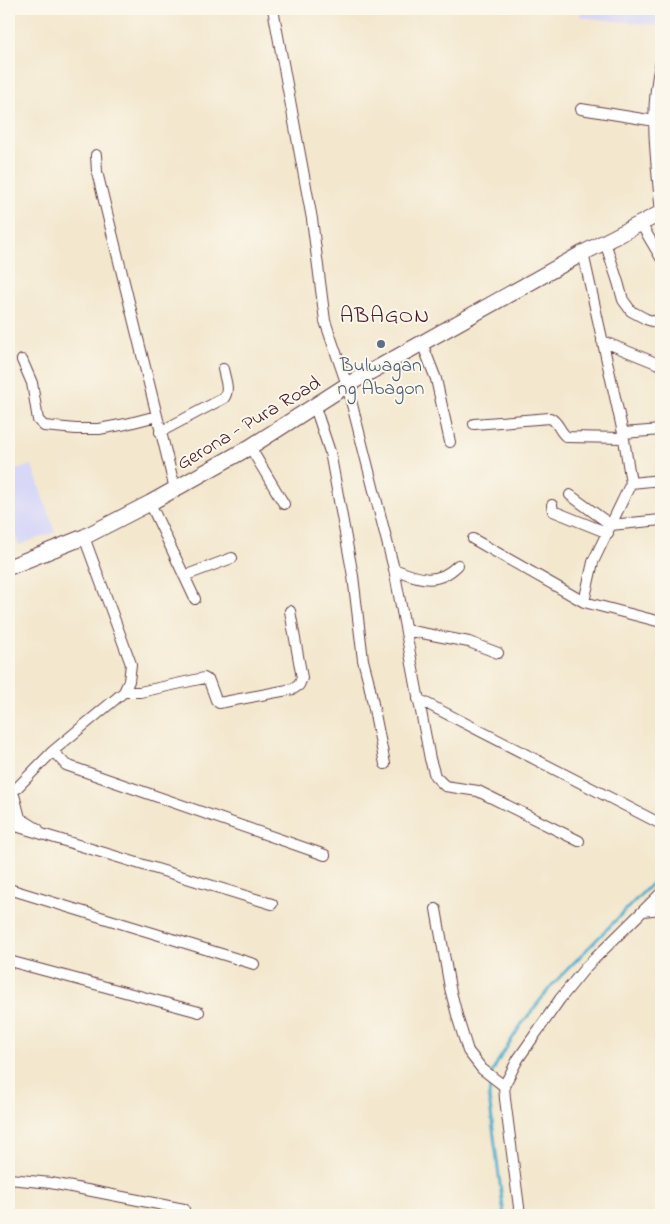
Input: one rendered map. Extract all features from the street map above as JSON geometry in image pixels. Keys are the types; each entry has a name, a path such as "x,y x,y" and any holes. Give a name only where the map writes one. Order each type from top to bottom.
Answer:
{"main road":[{"name":"Gerona - Pura Road","path":"9,567 84,537 150,503 250,446 315,407 347,385 584,253 661,214"}],"street":[{"path":"273,9 312,219 326,321 347,385 394,569 430,759 435,776 445,786 478,791 579,841"},
{"path":"661,62 655,88 655,121 661,214"},
{"path":"581,109 655,121"},
{"path":"96,155 97,172 175,489"},
{"path":"641,224 661,258"},
{"path":"605,242 623,300 631,310 661,324"},
{"path":"584,253 623,436 631,483 594,562 584,602"},
{"path":"602,341 661,366"},
{"path":"422,343 436,379 450,442"},
{"path":"22,360 32,383 38,420 44,426 76,430 99,429 157,416"},
{"path":"160,432 224,398 227,389 223,369"},
{"path":"315,407 332,462 354,576 363,660 385,764"},
{"path":"474,424 550,418 556,421 563,434 567,437 623,436 661,430"},
{"path":"250,446 284,504"},
{"path":"631,483 661,480"},
{"path":"570,495 609,529"},
{"path":"150,503 195,599"},
{"path":"552,505 553,511 609,529 661,520"},
{"path":"48,835 20,818 11,794 53,751 124,692 129,681 131,664 84,537"},
{"path":"473,540 584,602 661,622"},
{"path":"184,576 232,558"},
{"path":"394,569 426,579 439,578 450,574 458,566"},
{"path":"124,692 140,692 204,678 210,681 216,700 219,703 293,689 299,685 302,678 290,611"},
{"path":"406,630 470,642 498,653"},
{"path":"418,698 661,824"},
{"path":"53,751 66,765 326,855"},
{"path":"9,824 272,904"},
{"path":"9,889 254,964"},
{"path":"520,1215 504,1086 518,1059 560,999 586,967 661,893"},
{"path":"643,911 661,908"},
{"path":"436,909 450,988 468,1050 482,1069 504,1086"},
{"path":"9,961 199,1012"},
{"path":"9,1179 51,1182 184,1209"}],"shaded area":[{"path":"581,9 661,9 661,26 580,17"},
{"path":"32,465 55,532 19,545 9,518 9,472"}],"waterway":[{"path":"504,1215 489,1097 491,1075 521,1025 552,985 661,874"}],"place":[{"name":"Bulwagan ng Abagon","path":"381,344"}],"district":[{"name":"ABAGON","path":"385,314"}]}
